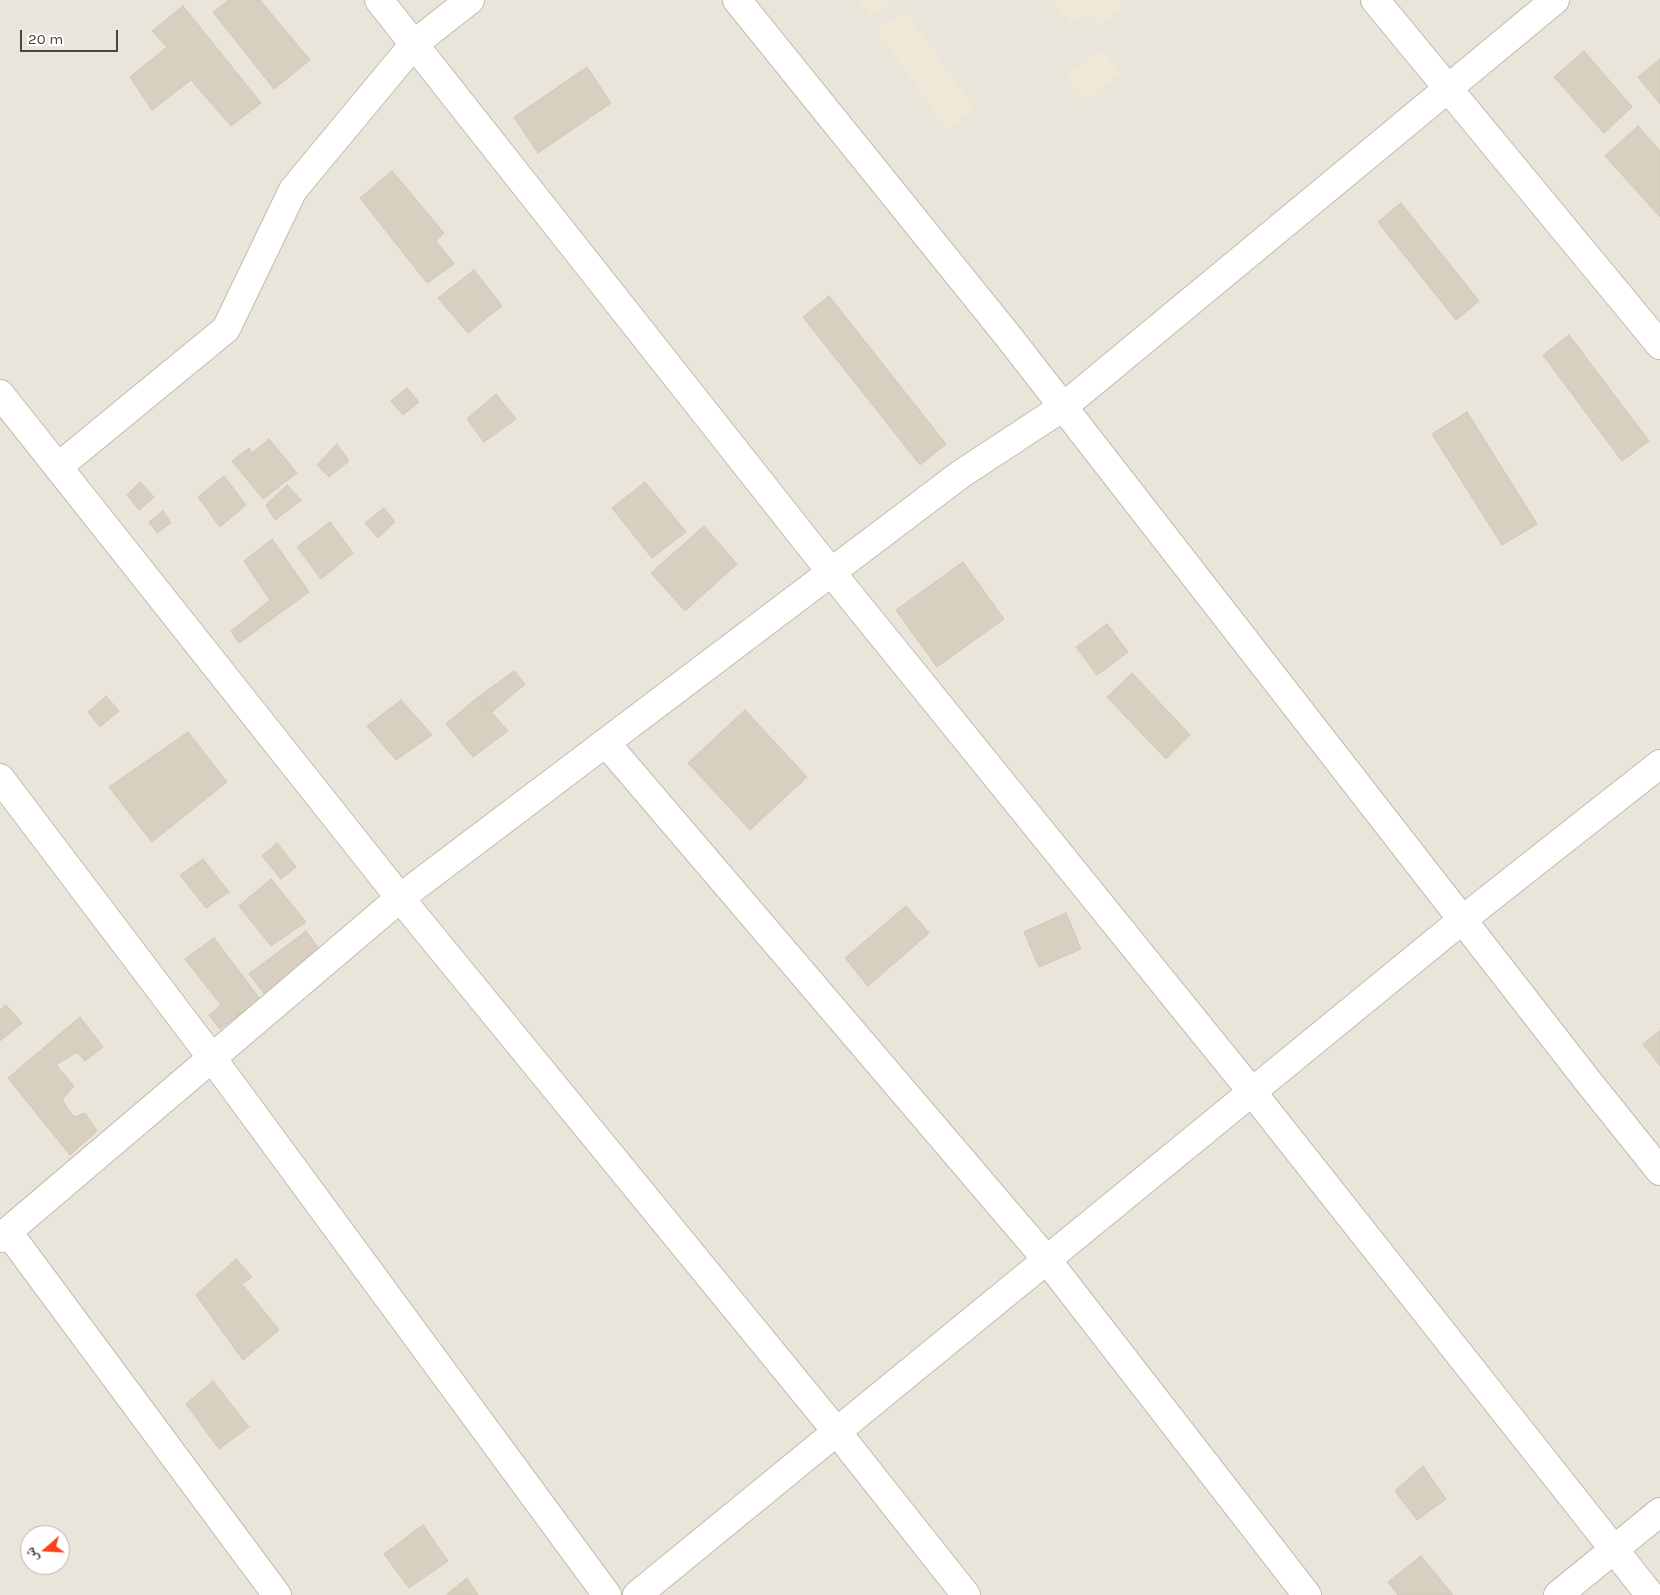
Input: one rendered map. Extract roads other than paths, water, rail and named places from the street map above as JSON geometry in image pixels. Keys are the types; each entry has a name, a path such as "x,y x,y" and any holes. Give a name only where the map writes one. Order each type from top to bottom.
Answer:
{"street":[{"path":"379,0 830,572 1252,1092 1650,1595"},
{"path":"58,467 226,329 293,190 414,44 470,0"},
{"path":"737,0 1063,408 1660,1171"},
{"path":"1375,0 1660,345"},
{"path":"277,1595 4,1235 400,898 961,474 1063,408 1555,0"},
{"path":"0,394 400,898 837,1432 966,1595"},
{"path":"606,743 1047,1260 1307,1595"},
{"path":"637,1595 1462,920 1660,764"},
{"path":"0,778 212,1058 607,1595"},
{"path":"1558,1595 1660,1512"}]}
